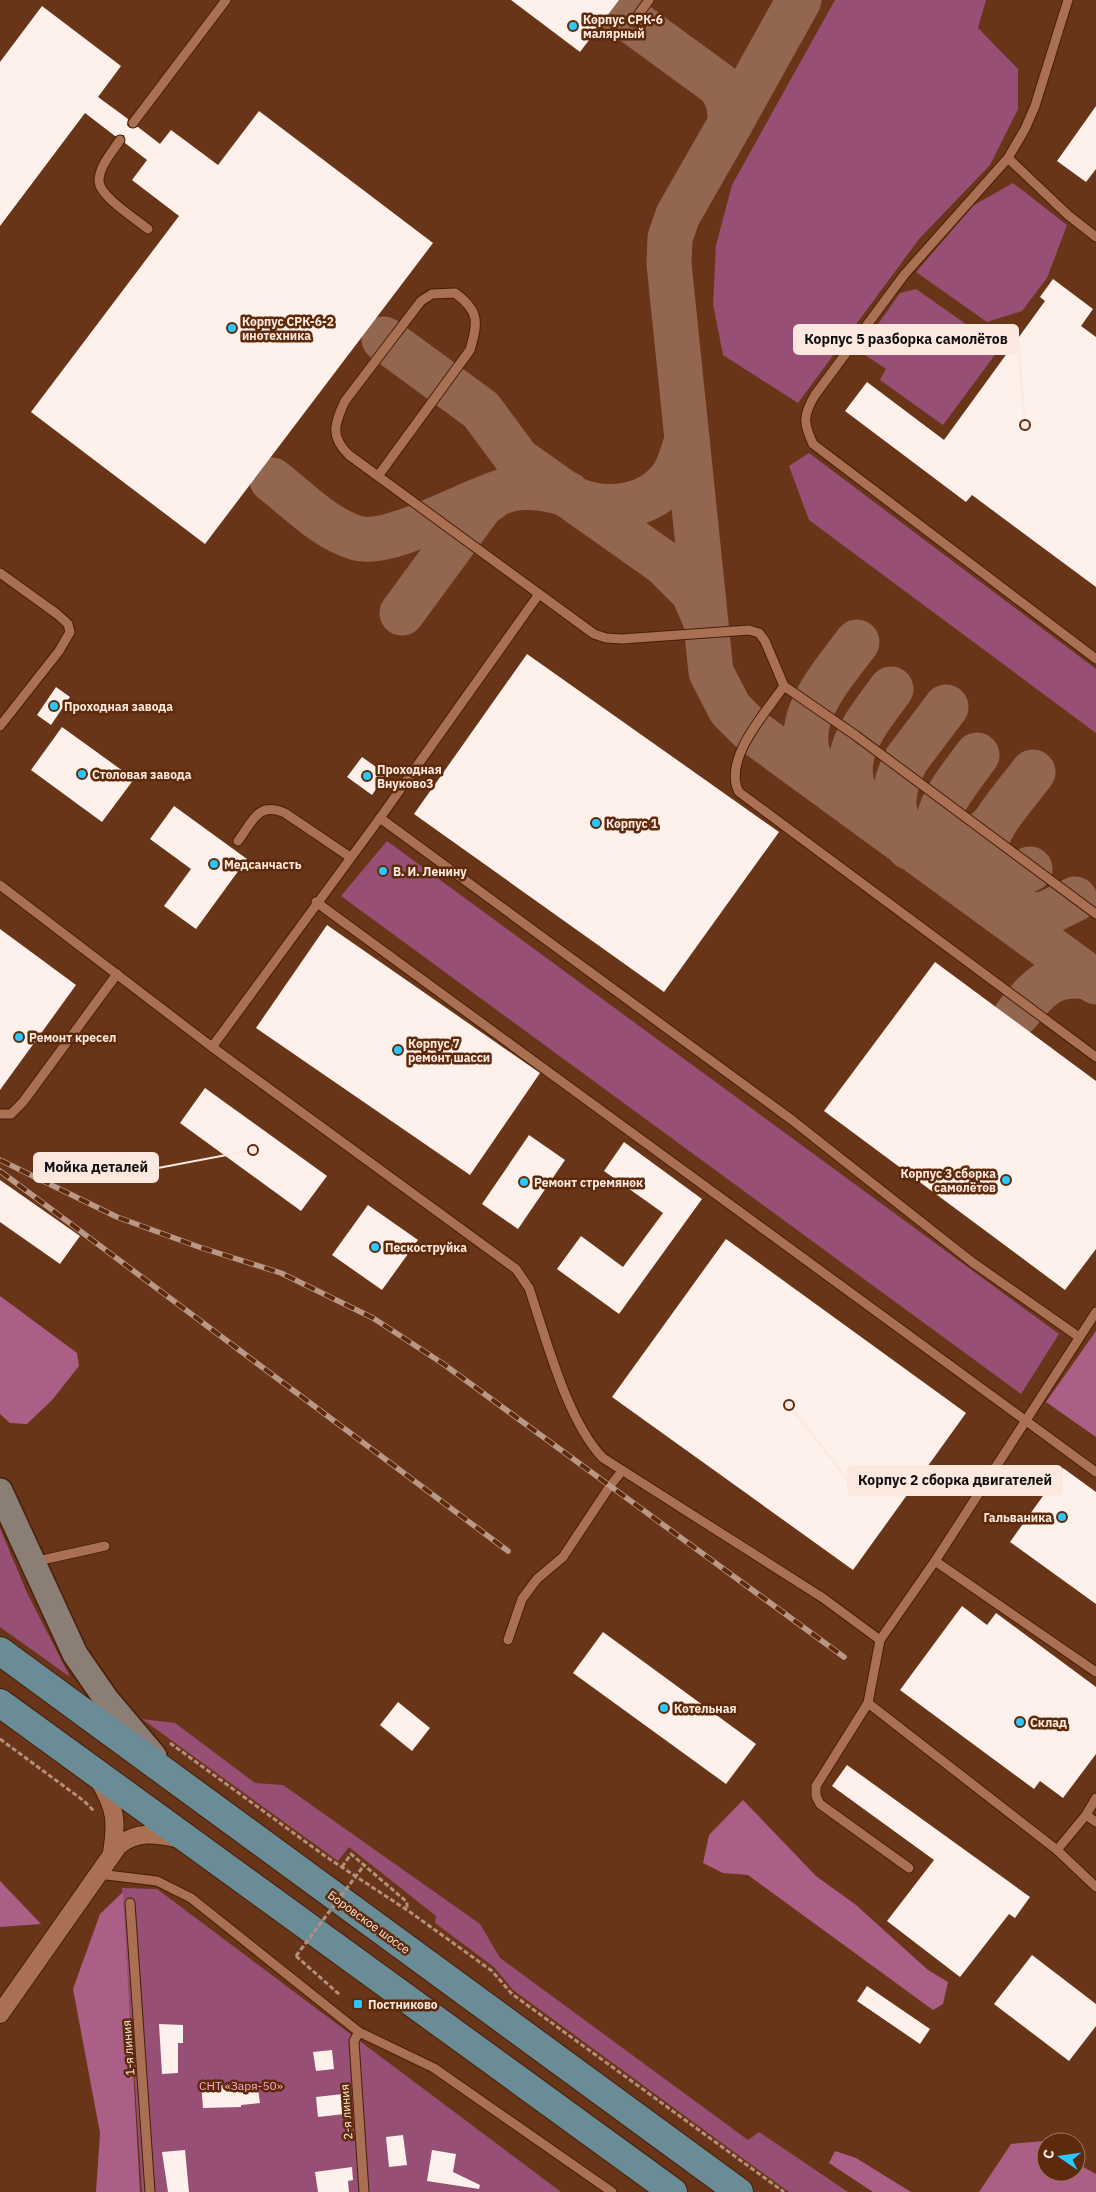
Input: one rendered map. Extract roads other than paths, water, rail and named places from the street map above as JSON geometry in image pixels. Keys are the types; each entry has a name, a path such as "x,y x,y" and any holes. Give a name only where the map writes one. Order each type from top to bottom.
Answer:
{"main road":[{"name":"Боровское шоссе","path":"0,1651 739,2192"},
{"path":"0,1703 188,1841 530,2086 673,2192"}],"street":[{"path":"0,1491 72,1648 90,1679 178,1783"},
{"path":"96,1774 114,1812 116,1830 112,1853"},
{"path":"0,2014 112,1853 126,1839 136,1834 166,1836 188,1841"}],"lane":[{"path":"133,123 226,0"},
{"path":"633,22 649,0"},
{"path":"1068,0 1035,106 1025,130 1008,158 904,274 815,395 807,409 805,420 813,444 1096,659"},
{"path":"120,140 104,166 99,182 107,196 148,229"},
{"path":"1008,158 1068,215 1096,237"},
{"path":"378,476 470,350 474,334 475,317 471,306 455,293 432,294 421,300 345,401 337,418 335,434 339,445 378,476 594,634 606,638 622,639 749,630 758,634 770,650 784,686 855,735 1096,914"},
{"path":"0,573 57,614 68,624 70,632 60,652 0,726"},
{"path":"212,1047 316,902 380,818 539,594"},
{"path":"784,686 752,731 737,761 735,783 739,792 1096,1058"},
{"path":"238,841 262,811 273,808 285,813 350,857"},
{"path":"380,818 792,1120 972,1262 1079,1337"},
{"path":"0,885 212,1047 516,1269 529,1288 579,1425 592,1447 622,1471 661,1493 823,1598 880,1640"},
{"path":"316,902 1096,1472"},
{"path":"0,1114 11,1114 23,1102 117,974"},
{"path":"909,1868 820,1804 816,1796 816,1786 868,1702 880,1640 935,1561 1096,1312"},
{"path":"508,1640 522,1599 538,1579 563,1557 622,1471"},
{"path":"33,1562 105,1546"},
{"path":"935,1561 1096,1672"},
{"path":"868,1702 1057,1850 1096,1887"},
{"path":"1057,1850 1086,1814 1096,1798"},
{"path":"1086,1814 1096,1822"},
{"path":"97,1874 157,1881 191,1898 359,2032 434,2068 599,2188 612,2192"},
{"name":"1-я линия","path":"130,1903 150,2192"},
{"name":"2-я линия","path":"359,2032 354,2041 364,2192"}],"railway":[{"path":"0,1160 117,1217 199,1247 281,1273 373,1318 442,1363 844,1657"},
{"path":"0,1171 508,1551"}],"place":[{"name":"Корпус СРК-6 малярный","path":"573,26"},
{"name":"Корпус СРК-6-2 инотехника","path":"232,328"},
{"name":"Корпус 5 разборка самолётов","path":"1025,425"},
{"name":"Проходная завода","path":"54,706"},
{"name":"Столовая завода","path":"82,774"},
{"name":"Проходная Внуково3","path":"367,776"},
{"name":"Корпус 1","path":"596,823"},
{"name":"Медсанчасть","path":"214,864"},
{"name":"В. И. Ленину","path":"383,871"},
{"name":"Ремонт кресел","path":"19,1037"},
{"name":"Корпус 7 ремонт шасси","path":"398,1050"},
{"name":"Мойка деталей","path":"253,1150"},
{"name":"Корпус 3 сборка самолётов","path":"1006,1180"},
{"name":"Ремонт стремянок","path":"524,1182"},
{"name":"Пескоструйка","path":"375,1247"},
{"name":"Корпус 2 сборка двигателей","path":"789,1405"},
{"name":"Гальваника","path":"1062,1517"},
{"name":"Котельная","path":"664,1708"},
{"name":"Склад","path":"1020,1722"},
{"name":"Постниково","path":"358,2004"}],"park label":[{"name":"СНТ «Заря-50»","path":"241,2085"}]}
